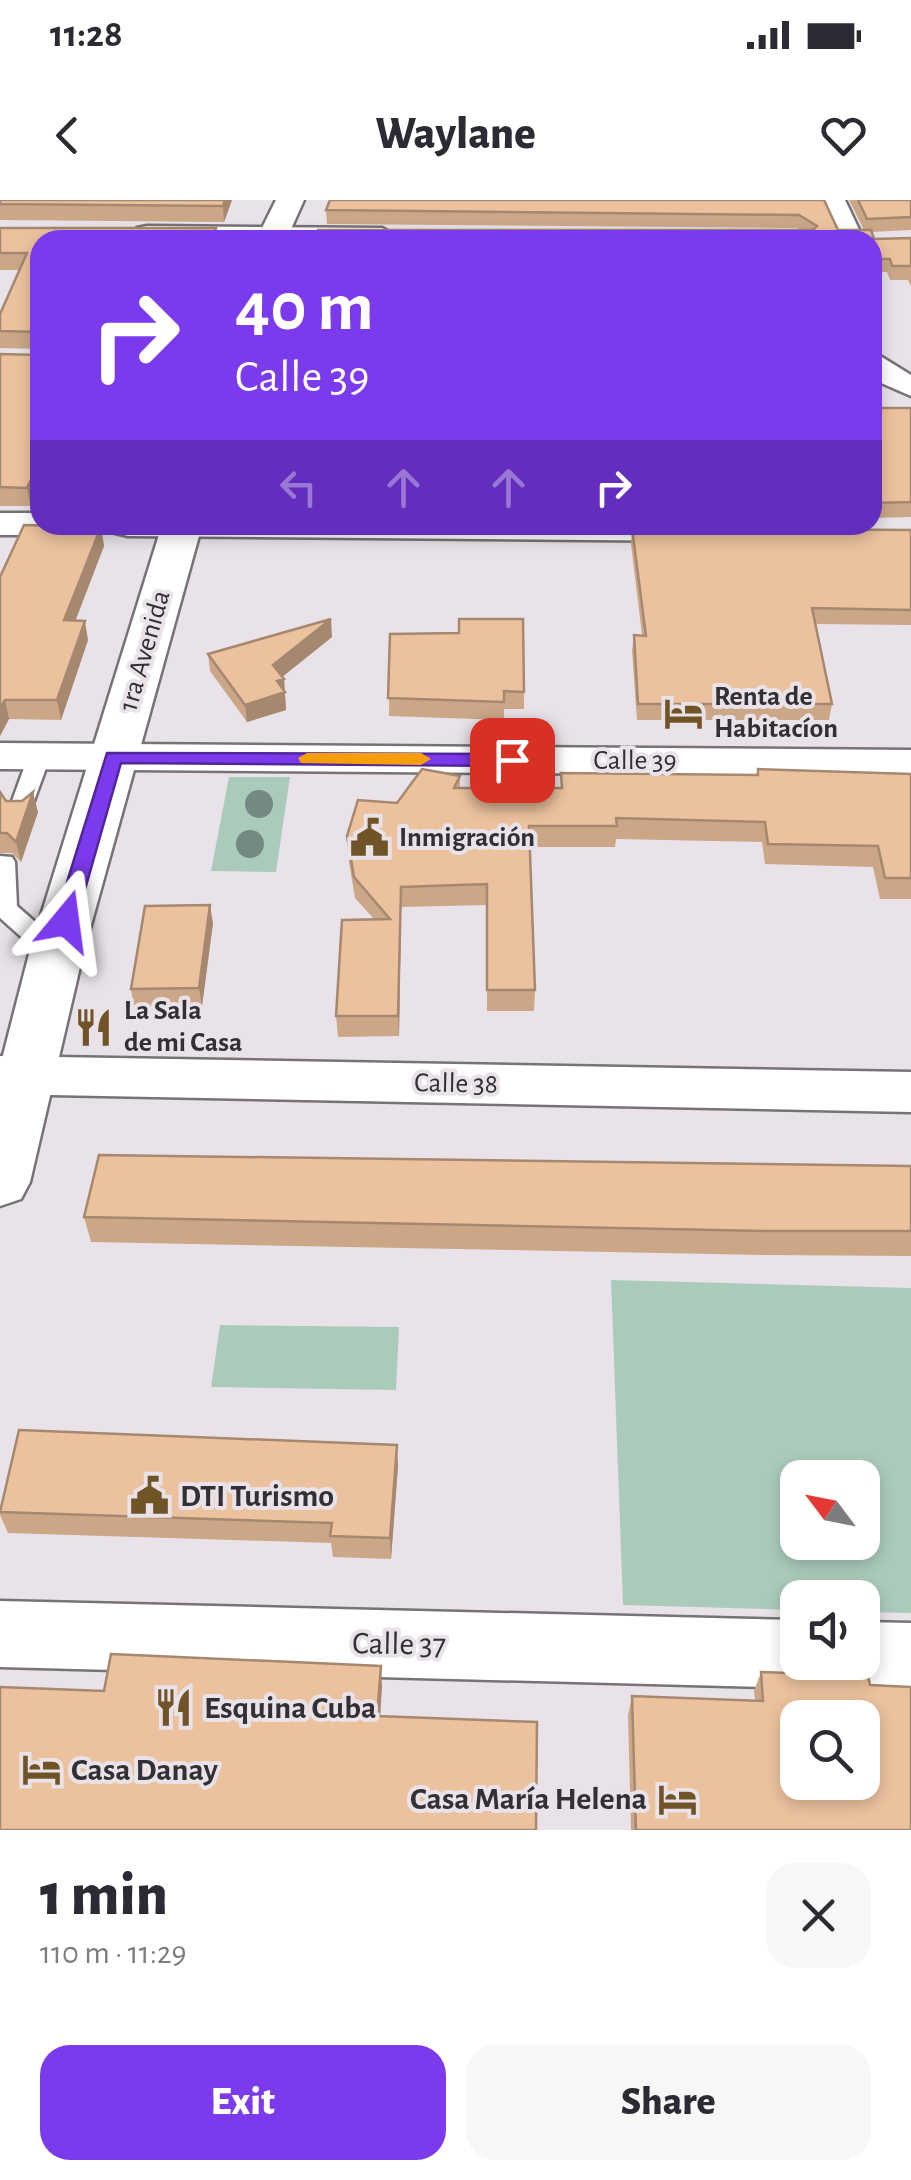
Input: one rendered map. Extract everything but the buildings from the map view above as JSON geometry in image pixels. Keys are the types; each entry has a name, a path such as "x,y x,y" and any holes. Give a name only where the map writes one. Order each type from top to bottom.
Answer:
{"main road":[{"path":"276,230 290,200"},
{"name":"1ra Avenida","path":"0,1182 12,1075 56,954 179,535"}],"street":[{"path":"832,200 846,230"},
{"path":"882,366 911,368"},
{"path":"882,370 911,388"},
{"path":"0,524 30,524"},
{"name":"Calle 39","path":"19,757 911,763"},
{"name":"Calle 38","path":"12,1075 911,1092"},
{"name":"Calle 37","path":"0,1634 780,1654"},
{"path":"880,1656 911,1657"}],"lane":[{"path":"19,757 20,812"},
{"path":"4,862 5,909 56,954"}],"green space":[{"path":"229,777 290,777 276,872 211,871"},
{"path":"611,1280 911,1288 911,1613 880,1612 880,1580 780,1580 780,1610 623,1605"},
{"path":"220,1325 399,1327 396,1390 211,1387"}],"slow traffic":[{"path":"307,758 421,759"}],"place":[{"name":"Renta de Habitacíon","path":"684,713"},
{"name":"Inmigración","path":"369,838"},
{"name":"La Sala de mi Casa","path":"94,1027"},
{"name":"DTI Turismo","path":"150,1496"},
{"name":"Esquina Cuba","path":"174,1708"},
{"name":"Casa Danay","path":"41,1770"},
{"name":"Casa María Helena","path":"677,1799"}],"route":[{"path":"66,921 114,757 512,760"}]}
